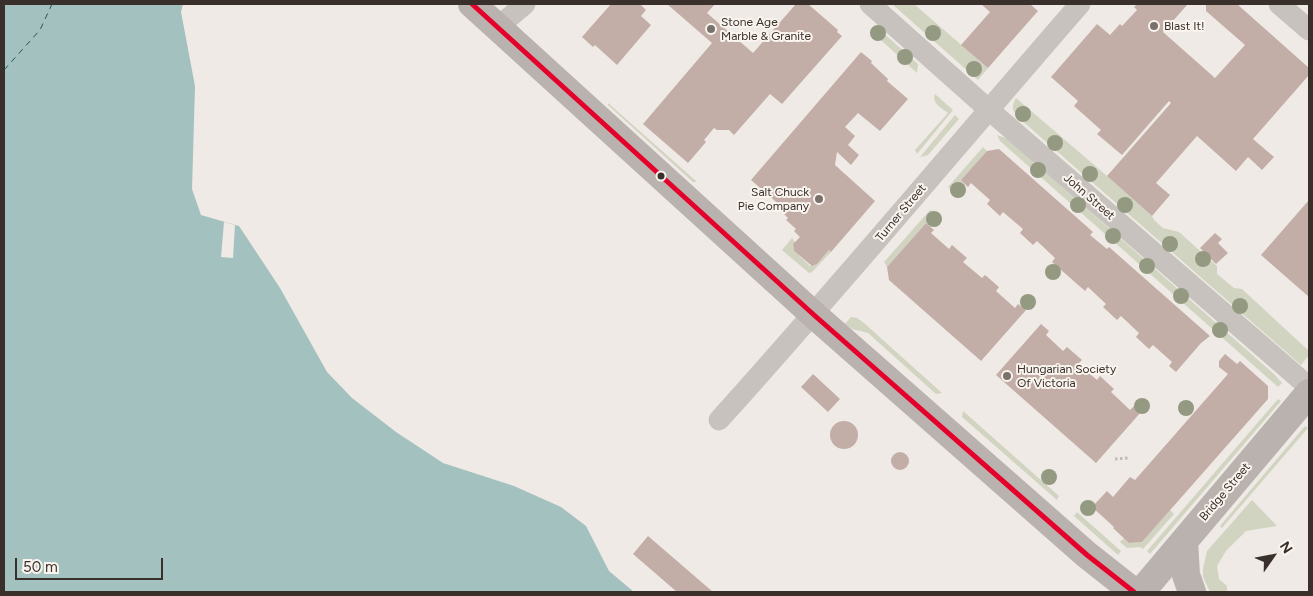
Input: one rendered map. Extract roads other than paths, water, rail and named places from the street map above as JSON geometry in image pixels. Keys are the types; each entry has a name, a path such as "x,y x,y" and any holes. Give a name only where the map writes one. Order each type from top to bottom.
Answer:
{"main road":[{"path":"472,4 814,315 1066,537 1134,592"},
{"name":"Bridge Street","path":"1141,592 1309,393"},
{"path":"1184,541 1186,575 1192,592"}],"street":[{"path":"498,27 525,4"},
{"name":"John Street","path":"870,4 988,109 1309,387"},
{"name":"Turner Street","path":"719,420 814,315 988,109 1080,4"},
{"path":"1279,4 1309,30"}],"water":[{"path":"4,4 183,4 181,12 195,86 192,189 201,215 239,226 280,288 327,372 352,398 396,432 443,463 514,486 561,507 586,526 609,571 634,592 4,592"}],"place":[{"name":"Blast It!","path":"1154,26"},
{"name":"Stone Age Marble & Granite","path":"711,29"},
{"name":"Salt Chuck Pie Company","path":"819,199"},
{"name":"Hungarian Society Of Victoria","path":"1007,376"}]}
